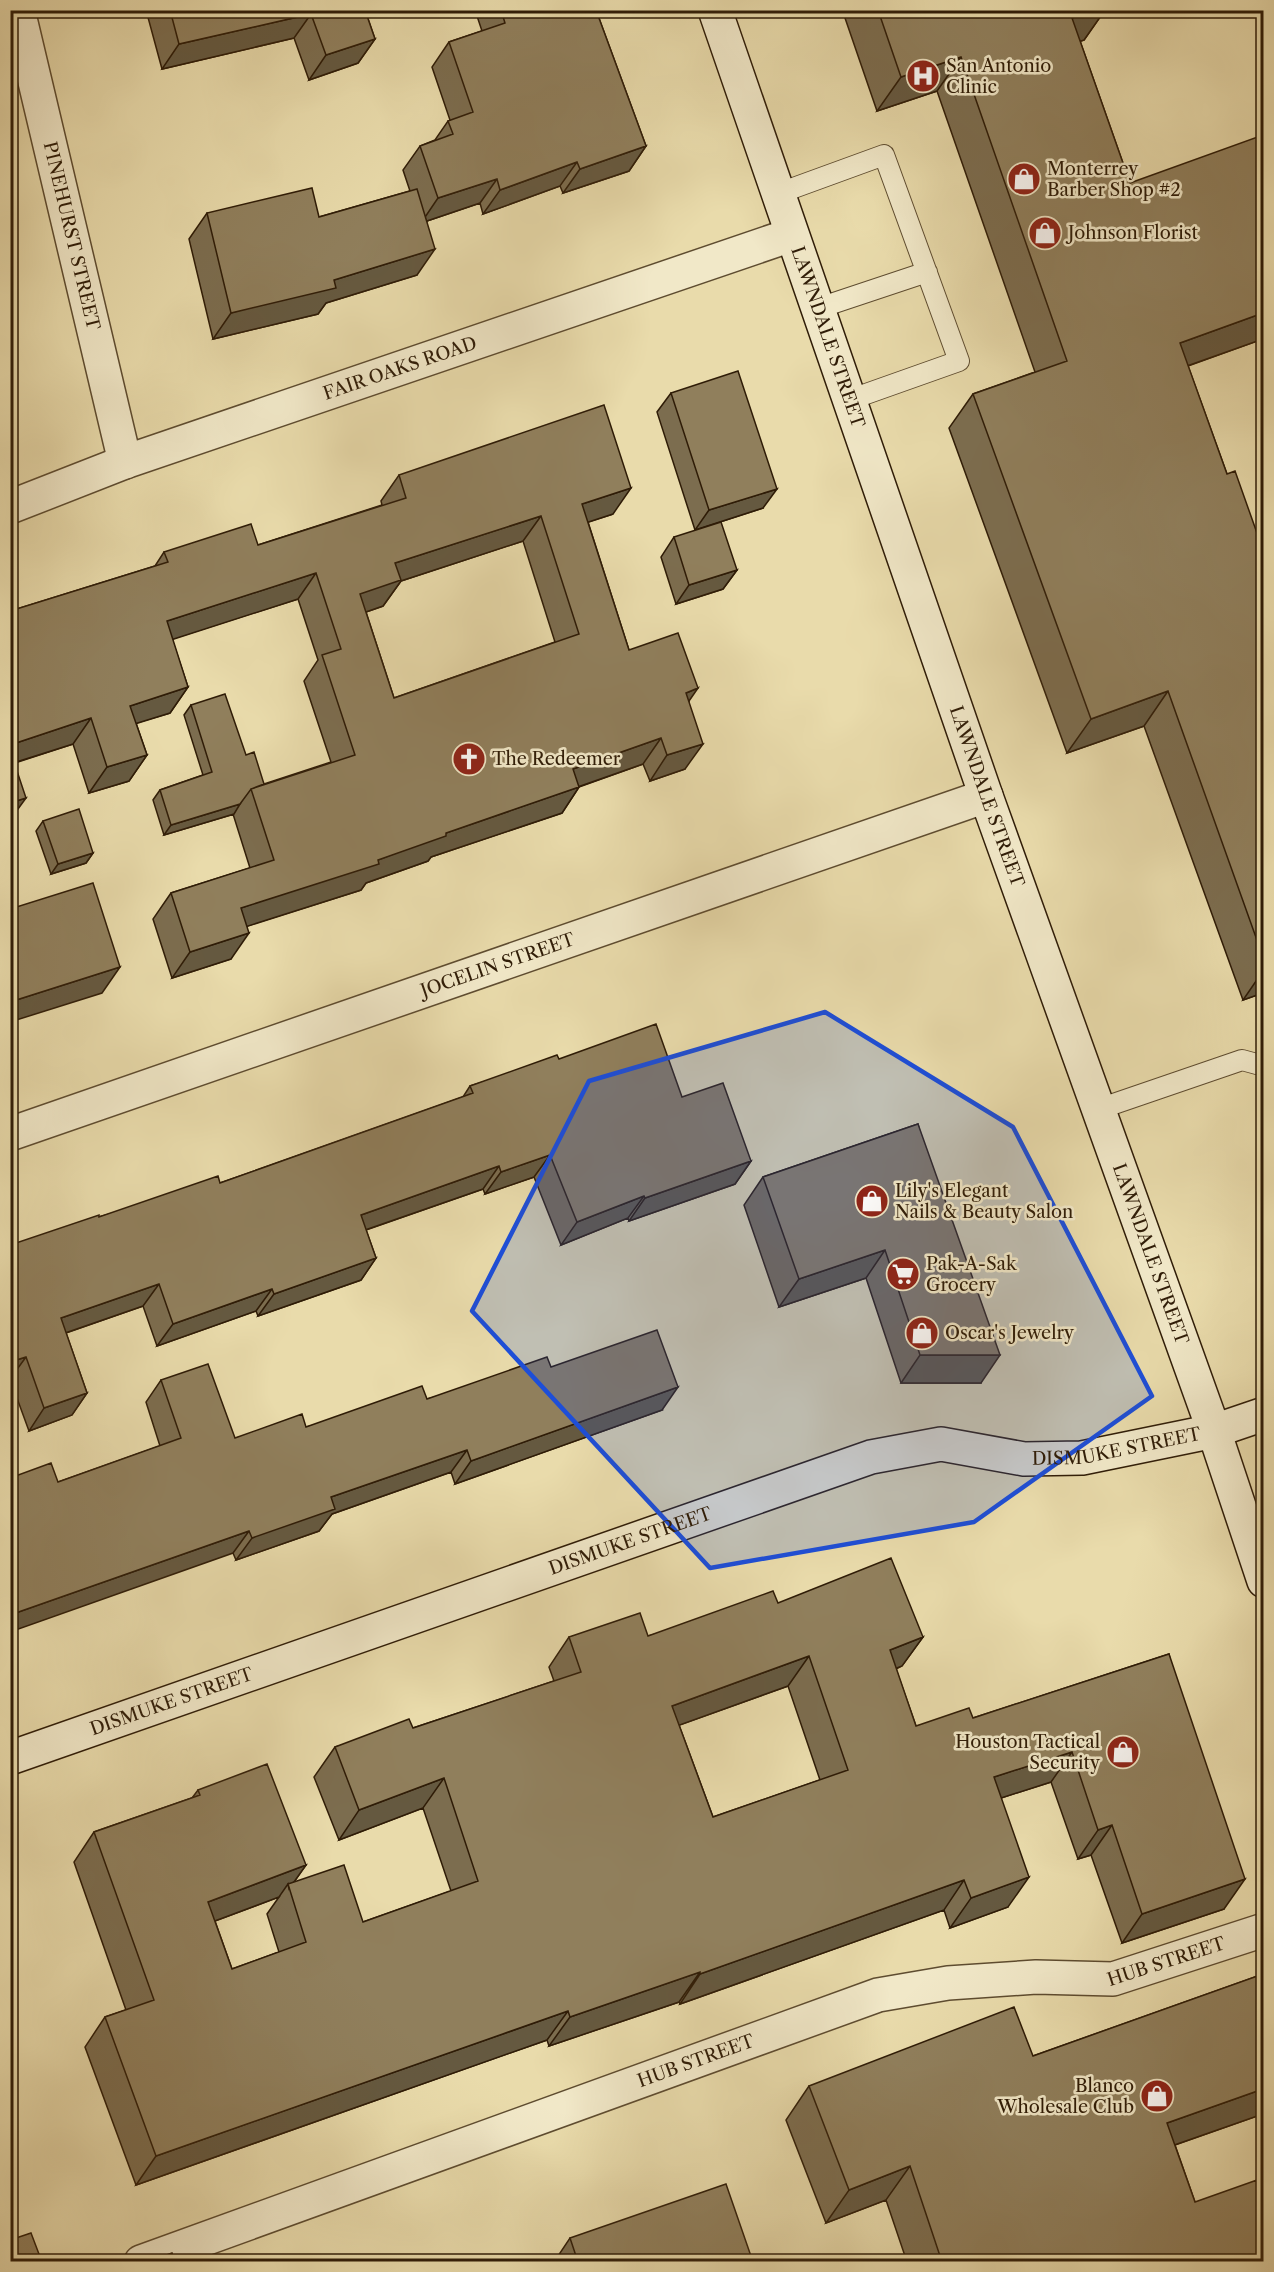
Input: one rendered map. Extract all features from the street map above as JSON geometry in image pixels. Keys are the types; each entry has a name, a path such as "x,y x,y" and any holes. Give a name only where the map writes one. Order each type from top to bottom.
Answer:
{"street":[{"name":"PINEHURST STREET","path":"18,10 125,462"},
{"name":"LAWNDALE STREET","path":"715,10 816,309 986,796 1214,1431 1263,1581"},
{"name":"FAIR OAKS ROAD","path":"10,507 125,462 791,235"},
{"name":"JOCELIN STREET","path":"10,1134 986,796"},
{"name":"DISMUKE STREET","path":"10,1758 871,1457 941,1444 1024,1459 1082,1458 1214,1431 1263,1414"},
{"name":"HUB STREET","path":"141,2262 878,1995 948,1983 1036,1977 1113,1978 1263,1930"}],"lane":[{"path":"777,194 884,155 959,361 849,400"},
{"path":"816,309 927,272"},
{"path":"1099,1109 1242,1060 1263,1065"}],"highlighted area":[{"path":"825,1012 1013,1127 1152,1396 974,1522 710,1568 472,1311 589,1081"}],"building":[{"path":"170,10 365,10 375,39 326,55 311,14 179,44"},
{"path":"501,10 596,10 646,146 580,169 577,162 500,190 497,179 438,198 420,146 453,134 448,121 473,112 449,42 505,23"},
{"path":"878,10 1094,10 1072,18 1130,183 1263,135 1263,313 1180,343 1227,474 1235,471 1263,550 1263,957 1168,691 1091,719 973,394 1067,361 961,57 901,77"},
{"path":"312,188 319,217 417,189 435,249 334,280 336,288 231,313 207,213"},
{"path":"738,371 777,489 709,510 671,393"},
{"path":"10,388 14,406 10,407"},
{"path":"604,405 631,488 582,504 629,650 678,633 698,688 686,693 703,744 667,755 661,738 573,769 579,787 446,833 446,836 378,860 379,864 241,908 249,933 190,952 171,893 274,860 251,789 355,755 322,655 341,649 316,573 167,621 188,687 130,706 147,755 107,767 91,718 10,745 10,611 168,562 164,552 251,524 258,545 406,498 399,475","holes":["541,516 579,634 394,698 360,594 401,580 395,563"]},
{"path":"721,522 737,570 689,585 674,537"},
{"path":"225,694 246,755 254,752 264,784 251,789 240,804 171,825 160,790 212,772 191,705"},
{"path":"10,750 26,798 10,803"},
{"path":"79,809 93,853 58,864 43,821"},
{"path":"93,883 120,967 10,1002 10,909"},
{"path":"656,1024 682,1097 723,1083 751,1161 645,1198 644,1196 577,1222 550,1155 501,1172 499,1166 361,1215 376,1258 274,1294 272,1289 173,1324 159,1284 61,1318 87,1393 44,1408 26,1357 10,1362 10,1245 218,1176 220,1183 473,1093 470,1086 557,1055 559,1059"},
{"path":"918,1124 1000,1355 920,1355 885,1250 799,1279 763,1177"},
{"path":"657,1330 678,1387 471,1461 467,1450 331,1497 335,1509 252,1538 249,1531 10,1615 10,1478 51,1463 58,1482 181,1438 161,1380 208,1364 235,1438 302,1414 306,1427 422,1386 427,1399 547,1357 551,1367"},
{"path":"891,1558 923,1637 890,1650 916,1726 969,1708 973,1718 1169,1654 1245,1879 1142,1914 1112,1825 1098,1830 1072,1752 994,1777 1029,1877 971,1898 964,1880 700,1974 700,1972 570,2017 568,2011 156,2156 105,2017 154,2000 94,1832 200,1795 198,1790 267,1764 306,1865 208,1902 232,1969 306,1942 288,1884 344,1865 363,1922 478,1881 444,1778 359,1810 335,1747 409,1719 413,1728 581,1672 569,1637 640,1613 648,1636 773,1591 778,1603","holes":["809,1656 848,1770 713,1817 672,1706"]},
{"path":"1263,1974 1263,2089 1167,2123 1195,2202 1257,2180 1263,2198 1263,2262 942,2262 910,2166 849,2190 809,2086 1014,2007 1033,2056"},
{"path":"726,2184 753,2262 578,2262 570,2238"},
{"path":"31,2233 42,2262 10,2262 10,2240"},
{"path":"172,2253 175,2262 147,2262"},
{"path":"309,2257 311,2262 296,2262"}],"place":[{"name":"San Antonio Clinic","path":"923,76"},
{"name":"Monterrey Barber Shop #2","path":"1024,179"},
{"name":"Johnson Florist","path":"1045,233"},
{"name":"The Redeemer","path":"469,759"},
{"name":"Lily's Elegant Nails & Beauty Salon","path":"872,1201"},
{"name":"Pak-A-Sak Grocery","path":"903,1274"},
{"name":"Oscar's Jewelry","path":"922,1333"},
{"name":"Houston Tactical Security","path":"1123,1752"},
{"name":"Blanco Wholesale Club","path":"1157,2096"}]}
